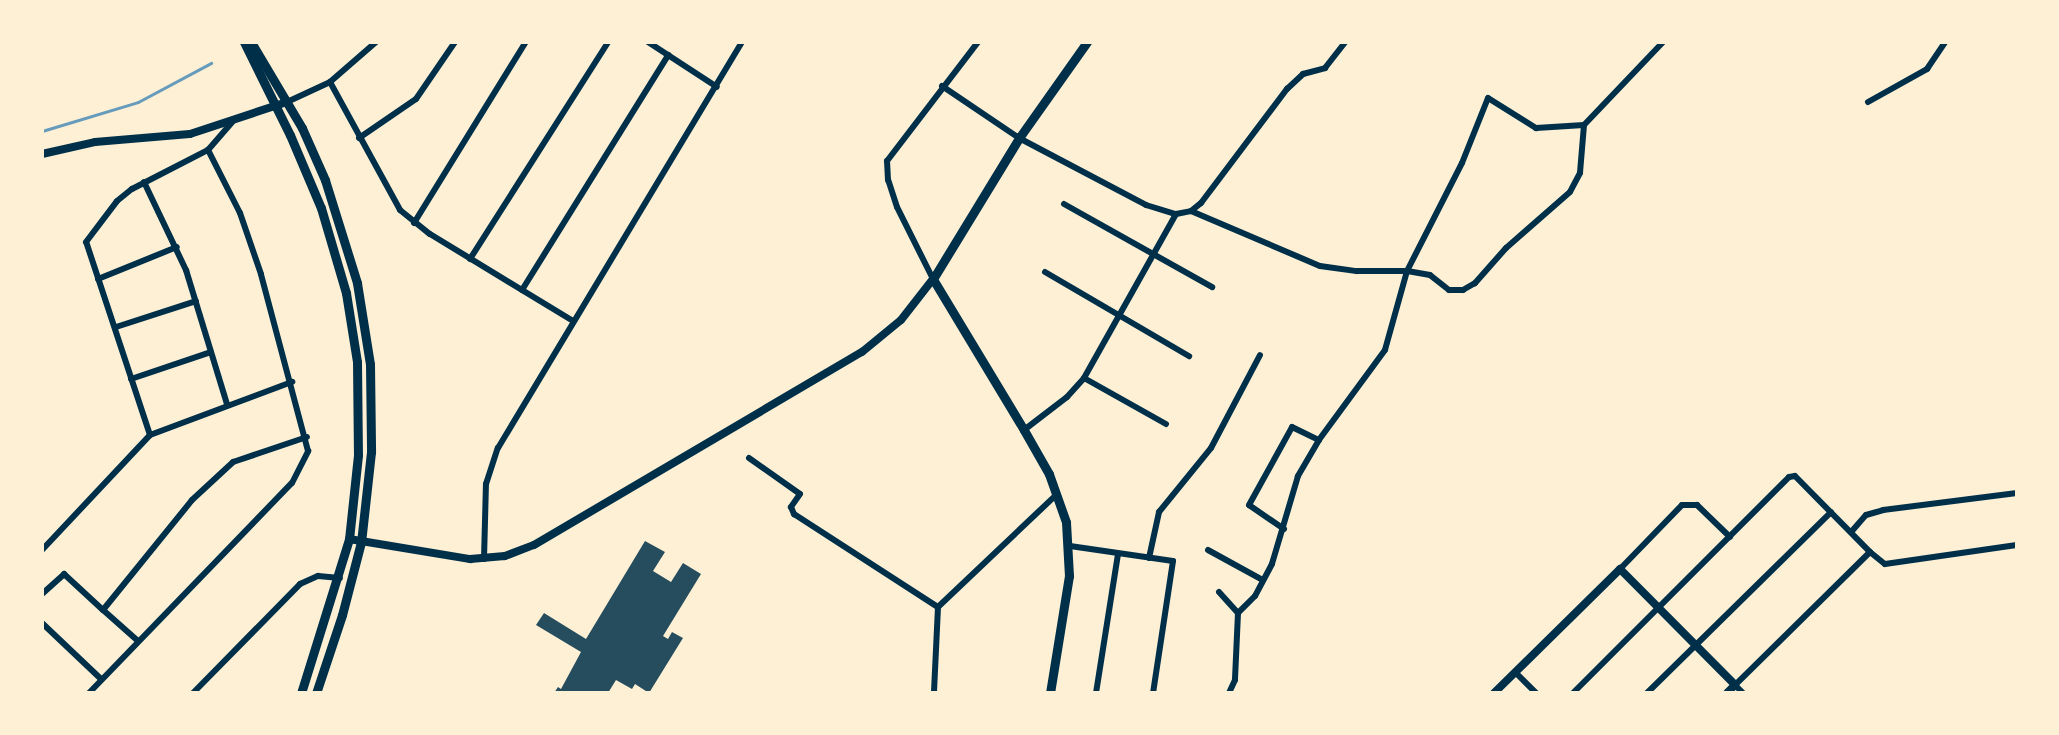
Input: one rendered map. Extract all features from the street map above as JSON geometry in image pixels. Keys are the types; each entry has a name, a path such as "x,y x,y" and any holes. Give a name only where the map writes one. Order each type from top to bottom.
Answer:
{"main road":[{"path":"244,42 276,105 321,208 350,311 359,420 349,539 340,578 301,693"},
{"path":"251,42 287,102 317,160 339,219 365,324 371,419 361,542 342,615 316,693"},
{"path":"1050,693 1070,546 1057,494 1024,430 933,279 1019,138 1087,42"}],"street":[{"path":"42,154 95,141 190,134 232,122 287,102 330,82 376,42"},
{"path":"359,138 416,99 455,42"},
{"path":"414,224 526,42"},
{"path":"470,259 608,42"},
{"path":"648,42 717,87"},
{"path":"484,559 486,484 494,458 573,321 717,87 742,42"},
{"path":"349,539 438,556 484,559 505,556 534,545 846,363 901,320 933,279 897,207 888,180 887,161 942,86 978,42"},
{"path":"1191,211 1222,178 1287,89 1303,74 1325,68 1345,42"},
{"path":"942,86 1019,138 1146,204 1176,214 1191,211 1320,266 1357,271 1407,271 1430,275 1449,290 1463,290 1474,283 1506,248 1570,192 1580,173 1584,125 1663,42"},
{"path":"1868,102 1927,69 1945,42"},
{"path":"522,290 668,55"},
{"path":"330,82 400,210 414,224 573,321"},
{"path":"1229,693 1235,680 1238,613 1255,596 1261,579 1272,564 1298,476 1319,440 1385,350 1407,271 1462,164 1488,98 1536,128 1584,125"},
{"path":"150,435 86,242 117,201 144,182 208,150 232,122"},
{"path":"89,693 292,483 304,465 307,437 292,382 240,213 208,150"},
{"path":"144,182 177,247 227,404"},
{"path":"1064,204 1212,287"},
{"path":"1024,430 1067,397 1084,378 1176,214"},
{"path":"98,279 177,247"},
{"path":"1045,272 1189,356"},
{"path":"116,327 196,301"},
{"path":"131,379 211,352"},
{"path":"1149,558 1159,512 1211,448 1260,355"},
{"path":"1084,378 1166,424"},
{"path":"42,550 150,435 227,404 292,382"},
{"path":"1284,529 1249,505 1292,427 1319,440"},
{"path":"103,610 216,474 249,454 307,437"},
{"path":"749,458 800,494 791,507 794,514 938,607"},
{"path":"1573,693 1789,477 1795,476 1852,531 1870,552 1885,564 2017,544"},
{"path":"1852,531 1866,515 1883,510 2017,493"},
{"path":"934,693 938,607 1057,494"},
{"path":"1494,693 1682,505 1697,505 1730,537"},
{"path":"1647,693 1831,512"},
{"path":"1070,546 1173,561 1154,693"},
{"path":"1208,550 1261,579"},
{"path":"1727,693 1870,552"},
{"path":"1096,693 1110,588 1118,554"},
{"path":"1620,569 1743,693"},
{"path":"42,594 64,574 138,641"},
{"path":"193,693 300,584 318,576 340,578"},
{"path":"1220,592 1238,613"},
{"path":"42,623 101,679"},
{"path":"1515,672 1536,693"}],"building":[{"path":"645,541 665,552 653,571 671,582 683,563 701,574 663,636 668,639 672,632 683,638 649,693 635,684 632,689 616,680 608,693 554,693 558,687 561,689 581,652 536,625 544,613 586,639"}],"waterway":[{"path":"42,131 138,102 211,63"}]}
